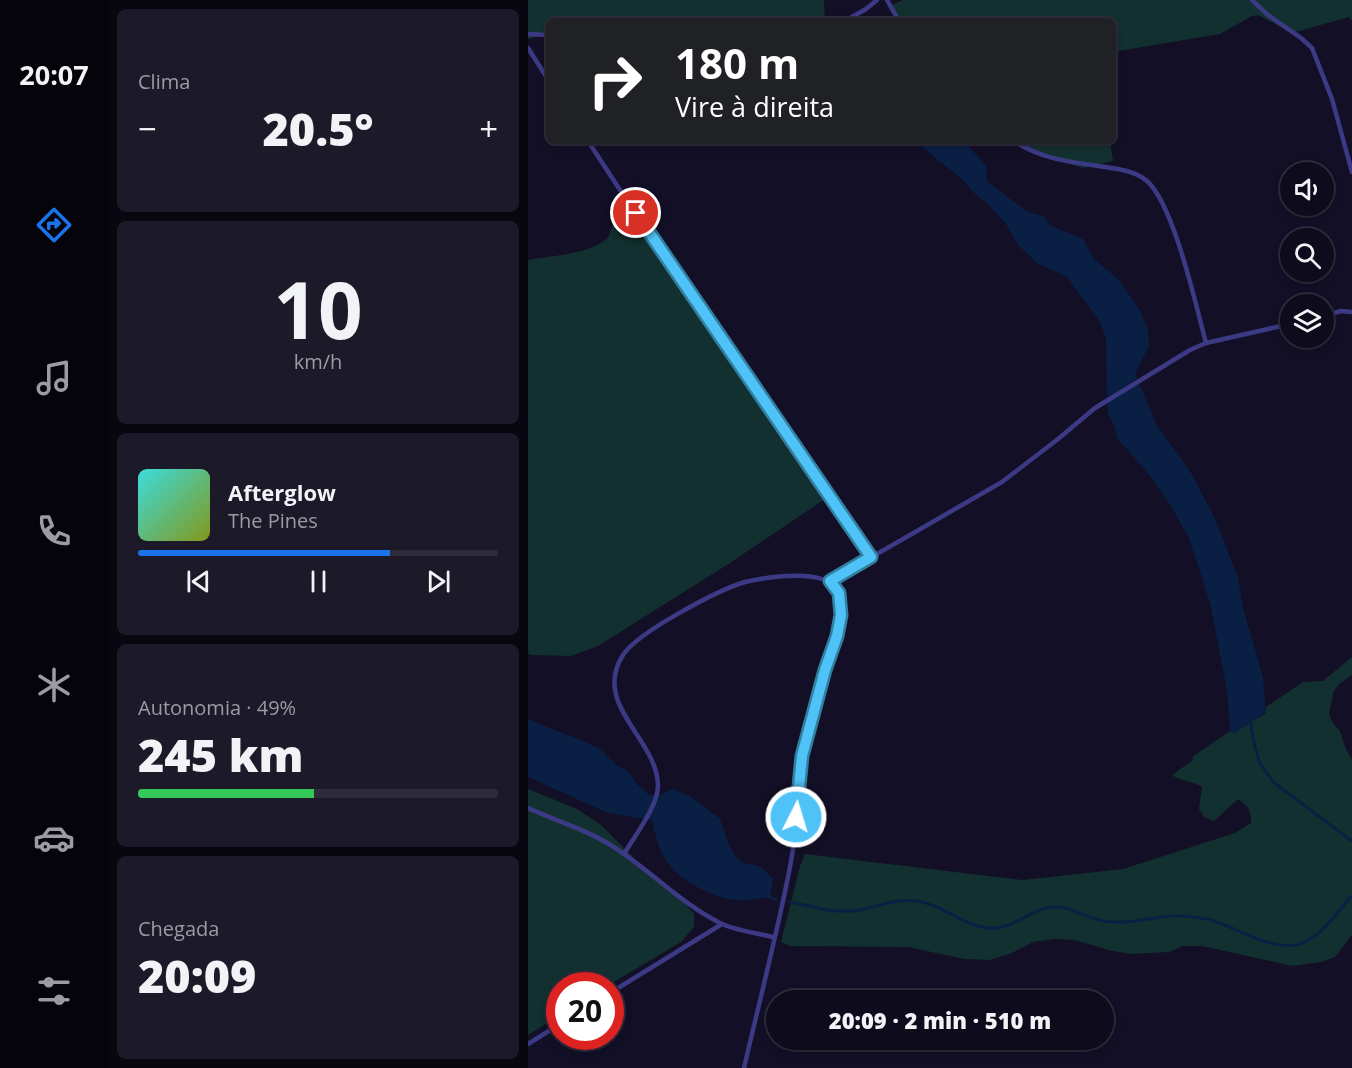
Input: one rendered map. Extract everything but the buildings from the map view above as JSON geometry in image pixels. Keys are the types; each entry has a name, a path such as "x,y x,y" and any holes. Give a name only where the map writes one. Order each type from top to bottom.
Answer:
{"lane":[{"path":"850,18 877,0"},
{"path":"887,0 897,18"},
{"path":"1252,0 1278,23 1307,42 1317,56 1332,99 1352,172"},
{"path":"528,34 546,35"},
{"path":"528,48 546,76"},
{"path":"590,144 678,277 871,557"},
{"path":"1020,144 1040,155 1073,163 1119,169 1139,175 1149,182 1168,215 1206,343"},
{"path":"1334,313 1352,312"},
{"path":"830,581 1002,482 1095,408 1190,350 1206,343 1280,326"},
{"path":"624,854 646,819 658,786 655,764 641,739 622,713 616,693 616,672 624,654 644,636 701,600 724,589 773,577 812,576 830,581 839,593 841,615 802,756 794,845 744,1068"},
{"path":"528,808 579,829 624,854 672,892 722,924 773,937"},
{"path":"624,984 722,924"},
{"path":"528,1044 546,1033"}],"green space":[{"path":"528,0 824,0 825,18 546,18 546,35 528,39"},
{"path":"903,0 1352,0 1352,21 1349,17 1292,33 1258,15 1220,34 1116,51 1116,18 895,18 889,8 886,8"},
{"path":"1017,144 1110,144 1113,161 1083,168 1040,155"},
{"path":"632,209 825,499 730,563 598,646 571,656 530,655 528,653 528,260 578,252 597,245 608,237 612,219"},
{"path":"1352,657 1352,675 1339,684 1334,691 1329,714 1340,731 1352,760 1352,935 1335,957 1321,962 1292,966 1202,946 1183,946 1169,952 1133,954 1112,951 1075,940 1054,939 1033,942 1012,953 990,960 964,959 908,947 790,946 781,942 805,854 1022,880 1123,869 1235,833 1251,823 1249,809 1244,804 1238,799 1214,821 1204,817 1199,809 1202,787 1172,775 1193,760 1192,757 1230,731 1235,732 1266,713 1266,707 1303,682 1323,681"},
{"path":"528,789 577,809 601,825 652,876 680,898 694,914 694,927 681,942 624,976 624,972 546,972 546,1024 528,1035"}],"water":[{"path":"919,144 967,144 986,166 987,181 1026,211 1045,217 1051,226 1083,239 1094,259 1118,279 1140,310 1148,331 1149,346 1135,374 1137,379 1107,398 1106,338 1099,320 1066,276 1038,264 1019,246 1006,224 964,181"},
{"path":"1139,383 1156,424 1193,476 1216,521 1238,578 1243,608 1263,677 1266,712 1235,733 1230,731 1227,690 1210,603 1189,538 1151,477 1117,438 1115,427 1108,414 1107,403"},
{"path":"528,719 598,748 619,767 627,770 649,795 661,795 672,789 690,796 720,819 729,845 741,862 761,867 773,879 770,897 737,900 720,897 701,889 684,879 667,862 658,845 652,820 608,813 528,777"}],"waterway":[{"path":"1250,719 1259,761 1273,782 1352,841"},
{"path":"768,896 776,900"},
{"path":"790,902 845,911 861,910 892,902 916,901 935,906 973,924 992,928 1008,925 1036,911 1052,907 1065,908 1098,920 1114,922 1185,916 1213,921 1265,942 1295,945 1319,933 1352,896"}],"route":[{"path":"636,213 871,557 830,581 839,593 841,615 802,756 796,817"}]}
